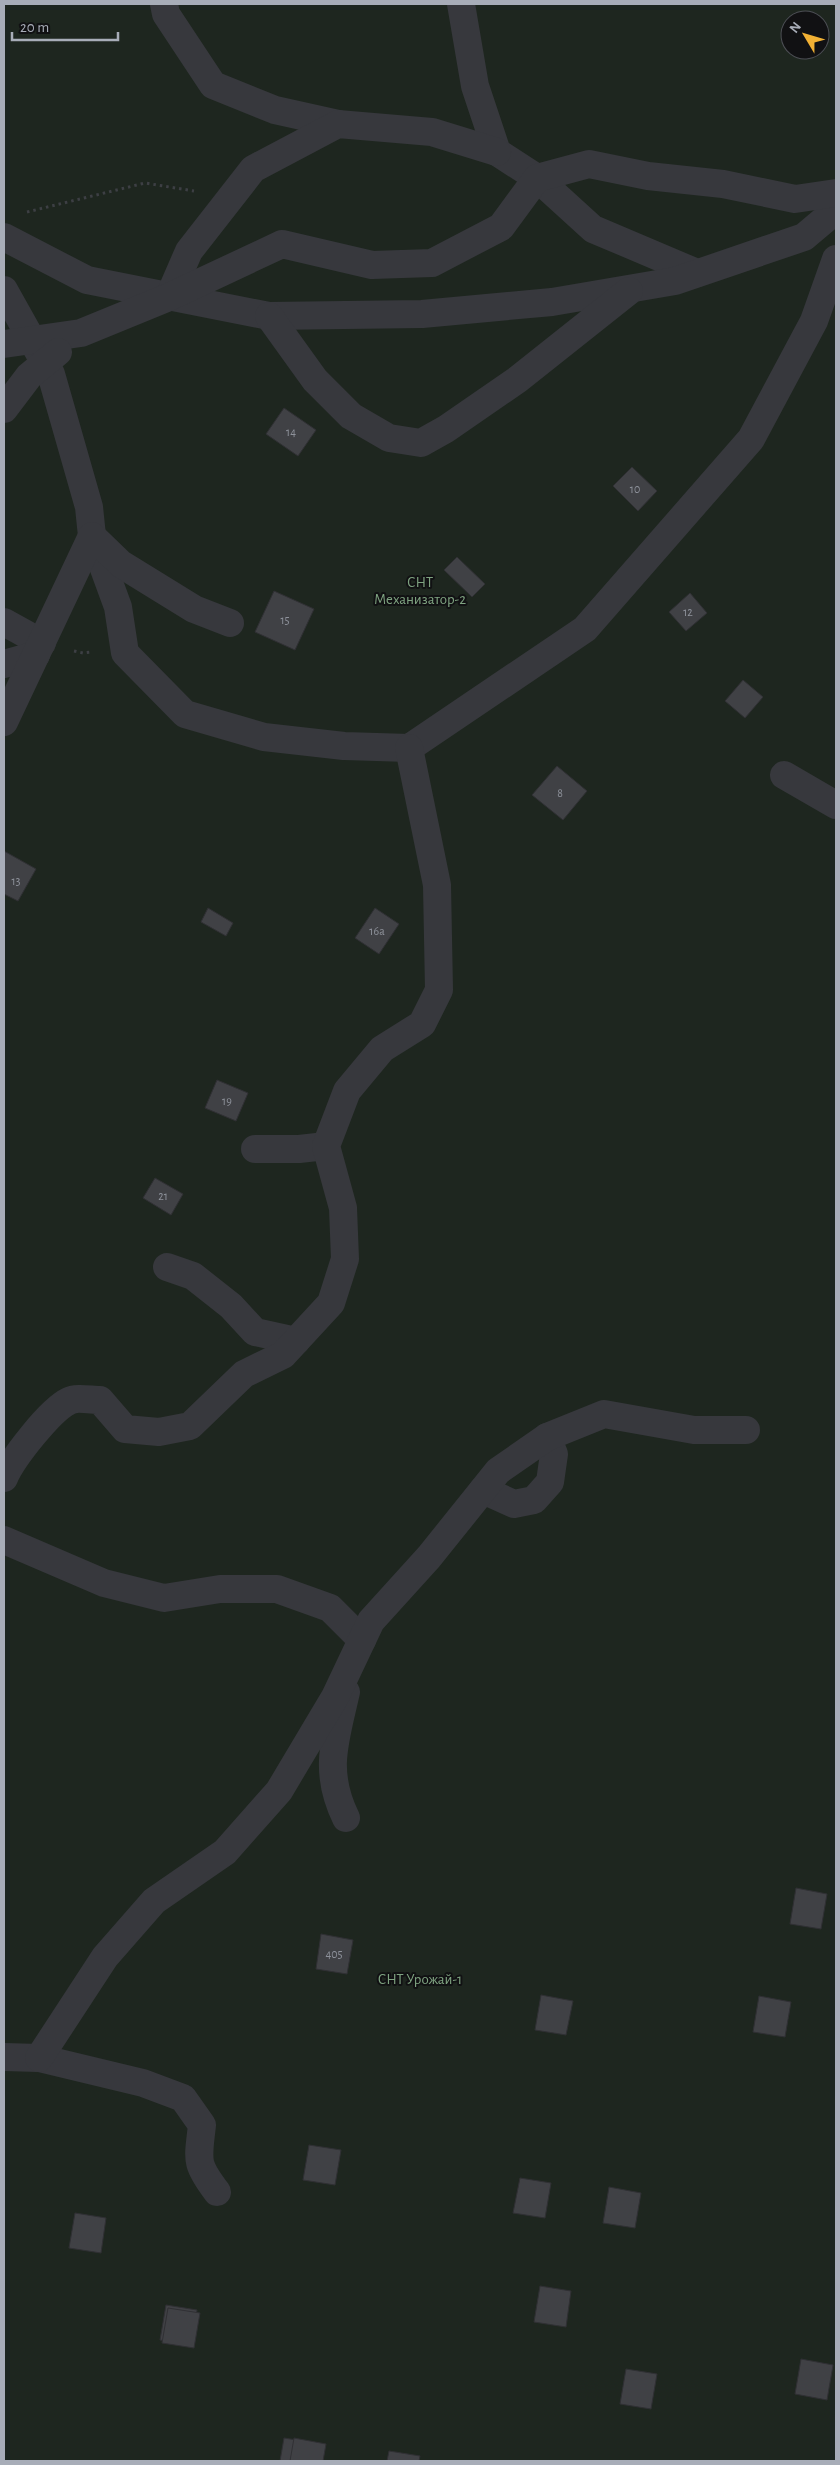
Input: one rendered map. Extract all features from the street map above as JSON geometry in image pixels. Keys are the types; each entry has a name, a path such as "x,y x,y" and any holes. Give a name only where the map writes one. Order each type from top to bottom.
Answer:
{"street":[{"path":"164,4 166,14 213,85 276,110 338,124 432,132 497,152 538,178 593,229 697,273"},
{"path":"461,4 475,86 497,152"},
{"path":"169,297 189,251 253,169 338,124"},
{"path":"4,344 38,352 169,297 282,244 372,265 432,263 501,228 538,178 589,164 648,176 723,184 795,199 836,193"},
{"path":"4,237 87,280 269,316 422,314 552,302 674,281 804,237 836,210"},
{"path":"4,290 51,374 88,507 92,536 118,607 125,652 185,714 264,737 344,746 409,748 585,630 752,439 814,321 836,259"},
{"path":"269,316 315,380 351,416 389,438 421,443 446,430 517,380 582,326 634,288"},
{"path":"4,409 29,376 38,352"},
{"path":"92,536 121,564 194,609 230,623"},
{"path":"4,722 92,536"},
{"path":"4,622 39,649"},
{"path":"4,664 39,649"},
{"path":"4,1478 8,1469 41,1425 69,1400 100,1400 125,1430 159,1432 190,1426 244,1374 283,1355 330,1303 345,1259 343,1208 326,1146 347,1091 382,1048 422,1024 439,990 437,885 409,748"},
{"path":"784,775 836,806"},
{"path":"255,1149 299,1149 326,1146"},
{"path":"167,1267 193,1276 231,1306 255,1332 296,1341"},
{"path":"39,2058 105,1957 154,1901 225,1852 279,1791 335,1697 371,1620 428,1557 498,1471 547,1437 604,1414 694,1430 746,1430"},
{"path":"483,1490 514,1504 534,1500 550,1482 554,1454 547,1437"},
{"path":"4,1540 104,1583 164,1598 220,1590 277,1589 330,1608 362,1640"},
{"path":"346,1818 336,1798 332,1776 332,1756 347,1688 349,1666"},
{"path":"4,2057 39,2058 143,2083 183,2098 202,2125 199,2154 201,2171 217,2192"}],"path":[{"path":"19,214 145,183 229,199"},
{"path":"39,649 83,653 112,649 123,643"}],"green space":[{"path":"4,4 836,4 836,2461 4,2461"}],"building":[{"path":"284,408 316,430 298,456 266,434"},
{"path":"632,467 657,491 638,511 613,486"},
{"path":"457,557 485,584 472,597 444,570"},
{"path":"274,591 314,609 295,650 255,632"},
{"path":"690,593 707,613 686,631 669,612"},
{"path":"743,680 763,697 745,718 725,701"},
{"path":"557,766 587,791 563,820 532,795"},
{"path":"4,851 36,869 18,901 4,894"},
{"path":"208,908 233,923 226,936 201,922"},
{"path":"375,908 399,924 379,954 355,938"},
{"path":"217,1080 248,1093 236,1121 205,1108"},
{"path":"155,1178 183,1194 171,1215 143,1198"},
{"path":"796,1888 827,1894 821,1929 790,1924"},
{"path":"321,1934 353,1940 347,1974 316,1969"},
{"path":"541,1995 573,2001 566,2035 535,2030"},
{"path":"759,1996 791,2002 785,2037 753,2032"},
{"path":"309,2145 341,2150 335,2185 303,2180"},
{"path":"520,2178 551,2183 545,2218 513,2213"},
{"path":"609,2187 641,2193 635,2228 603,2223"},
{"path":"75,2213 106,2218 101,2253 69,2248"},
{"path":"540,2286 571,2291 566,2327 534,2322"},
{"path":"166,2305 197,2310 191,2345 160,2340"},
{"path":"168,2308 200,2313 194,2348 162,2343"},
{"path":"801,2359 833,2365 827,2400 795,2394"},
{"path":"626,2369 657,2374 651,2409 620,2404"},
{"path":"284,2438 316,2443 313,2461 280,2461"},
{"path":"294,2438 326,2444 323,2461 290,2461"},
{"path":"389,2451 420,2456 419,2461 387,2461"}],"park label":[{"name":"СНТ Механизатор-2","path":"420,590"},
{"name":"СНТ Урожай-1","path":"420,1979"}]}
